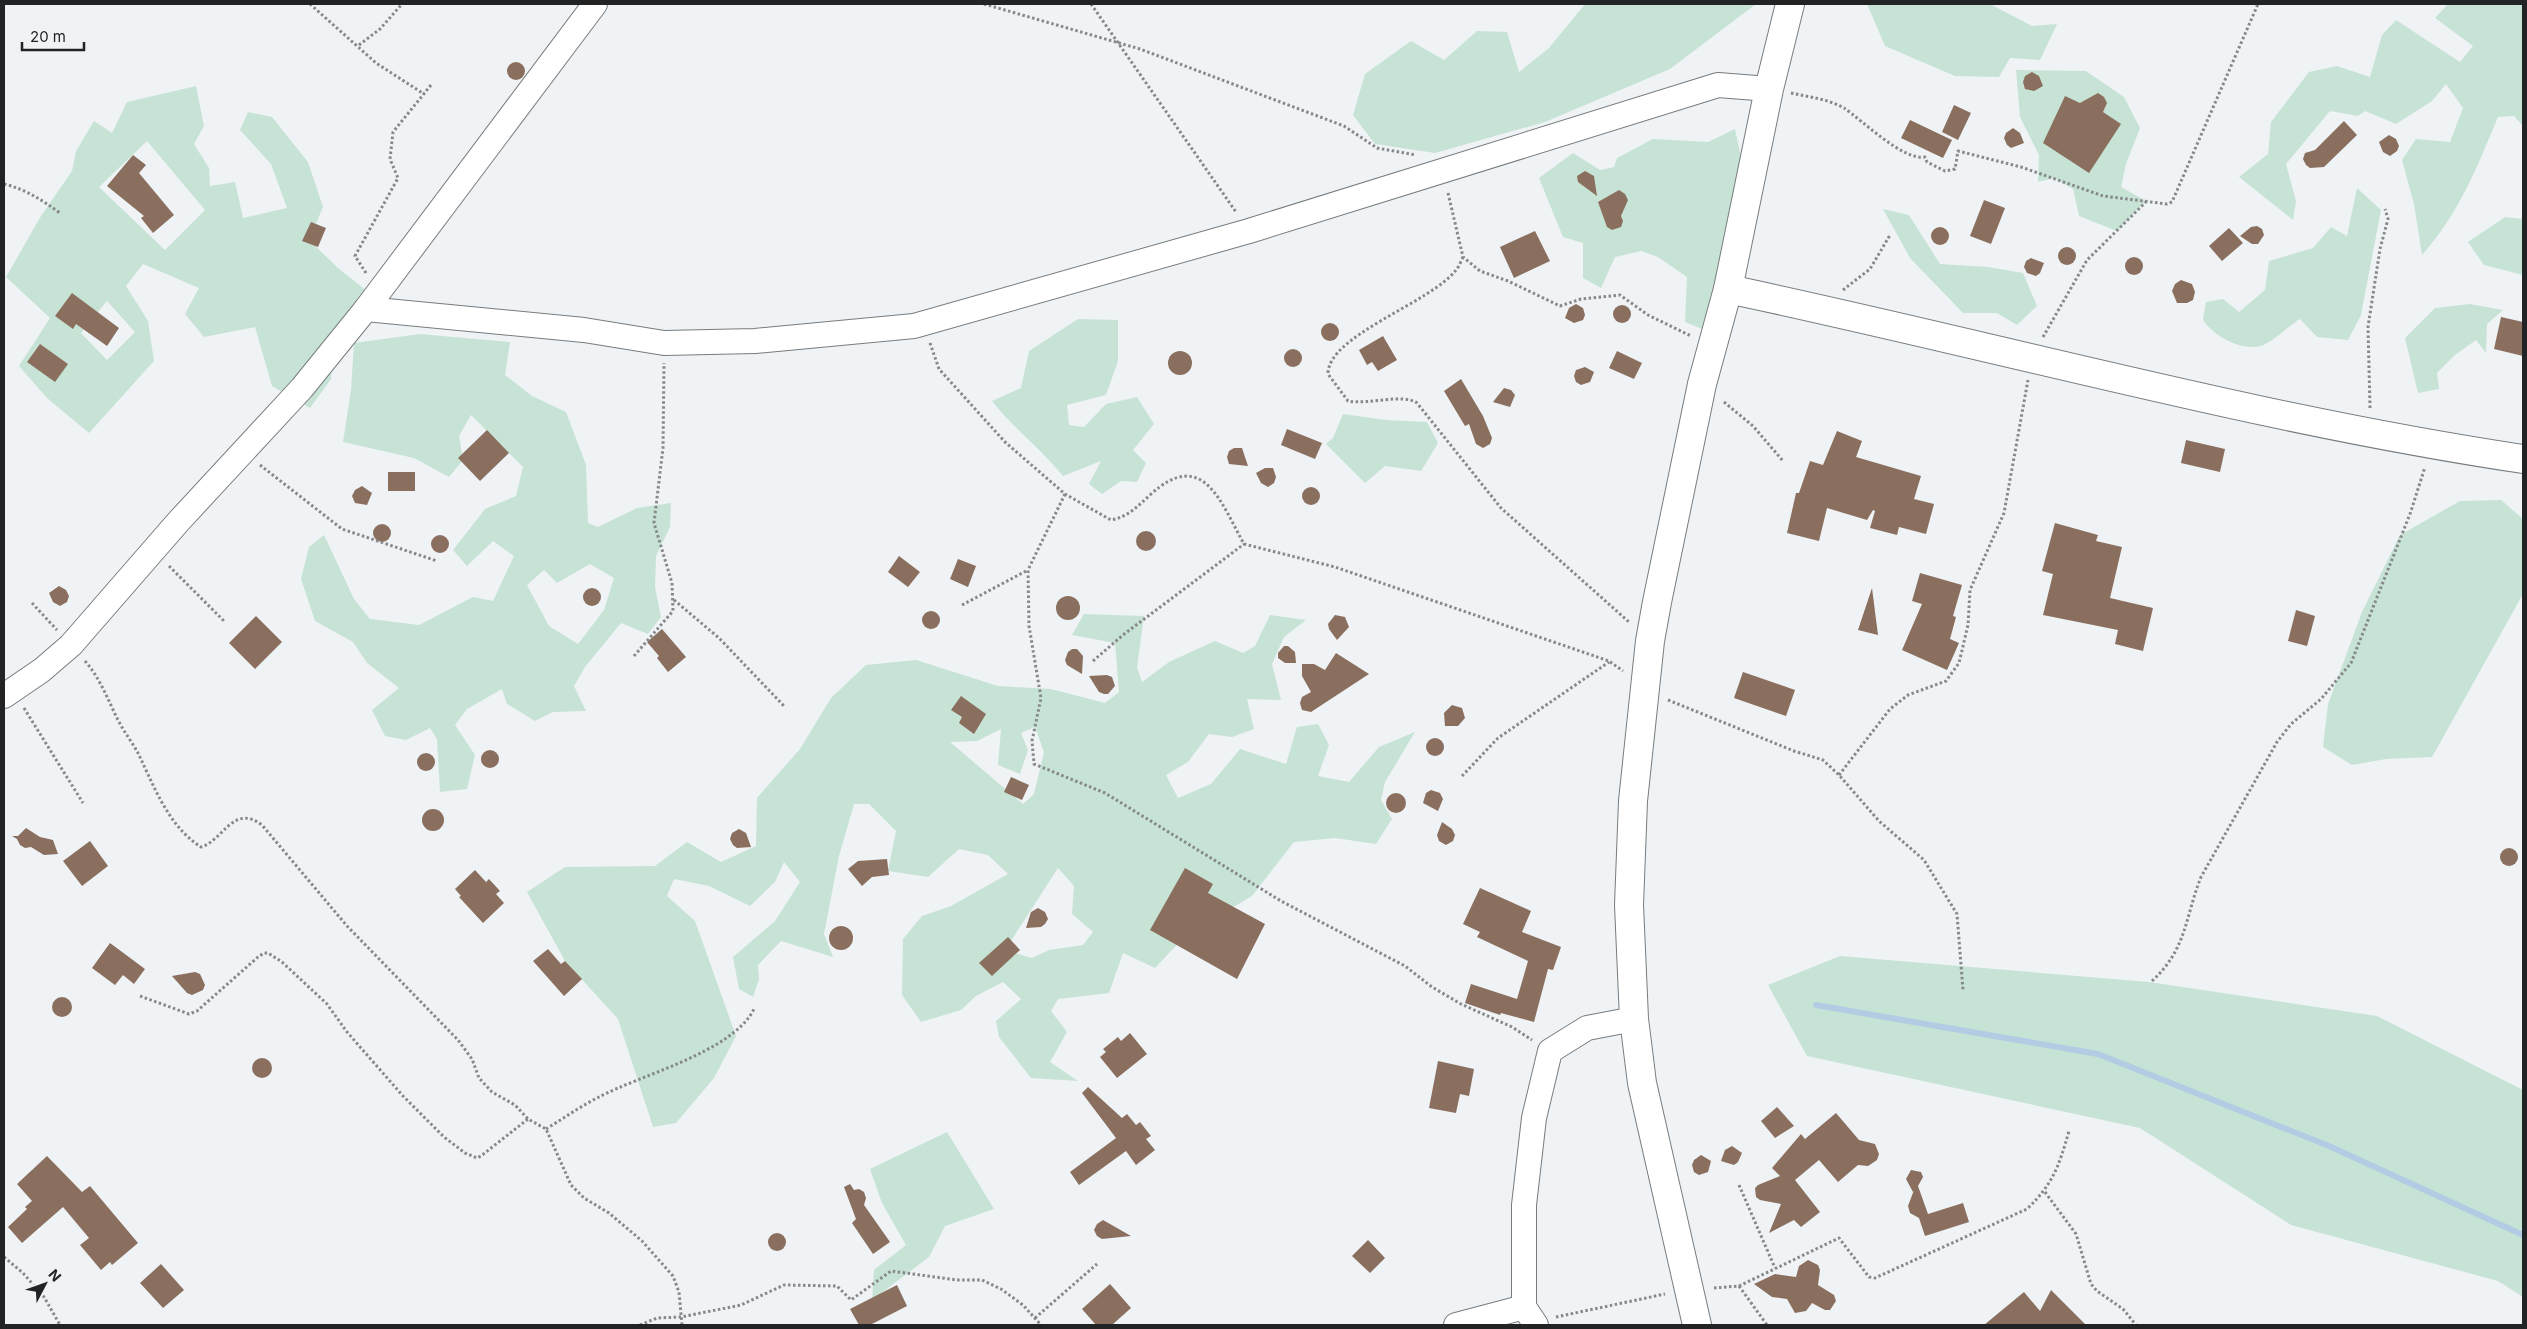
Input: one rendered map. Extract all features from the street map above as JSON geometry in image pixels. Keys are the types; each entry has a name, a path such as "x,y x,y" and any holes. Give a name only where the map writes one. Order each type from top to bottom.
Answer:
{"street":[{"path":"10,693 71,645 154,550 302,388 373,301 595,4"},
{"path":"1697,1325 1687,1291 1642,1083 1634,1019 1629,905 1633,801 1650,641 1702,384 1728,289 1769,89 1790,4"},
{"path":"373,301 664,343 755,341 924,323 1249,231 1718,84 1769,89"},
{"path":"1728,289 1838,312 2173,392 2433,446 2523,459"},
{"path":"1456,1325 1531,1318 1524,1205 1534,1118 1550,1051 1586,1028 1634,1019"}],"path":[{"path":"310,4 382,68 424,94"},
{"path":"359,46 380,29 402,4"},
{"path":"984,4 1118,43 1344,126 1377,148 1429,158 1444,171 1451,212 1463,257 1480,271 1508,281 1560,306 1582,299 1620,295 1648,315 1712,346"},
{"path":"1091,4 1249,231"},
{"path":"1769,89 1824,100 1843,108 1881,138 1916,157 1925,157 1927,162 1945,171 1955,169 1958,151 2021,167 2103,196 2167,204 2172,202 2258,4"},
{"path":"373,301 355,256 398,178 390,160 393,132 431,85"},
{"path":"4,184 17,187 40,199 60,213"},
{"path":"1839,775 1890,709 1908,695 1946,681 1959,663 1968,625 1970,590 2004,513 2032,359 2087,260 2146,202"},
{"path":"2372,434 2368,327 2380,249 2388,218 2385,209"},
{"path":"1838,312 1843,288 1870,269 1890,235"},
{"path":"1463,257 1456,270 1430,292 1416,302 1365,330 1341,348 1331,360 1328,374 1348,401 1371,403 1402,399 1417,403 1501,508 1650,641"},
{"path":"924,323 939,370 1005,442 1065,494 1111,520 1130,513 1166,480 1196,477 1210,485 1244,544 1335,567 1609,661 1645,687 1680,707 1794,751 1823,760 1879,820 1924,860 1957,914 1963,990"},
{"path":"634,656 673,611 672,583 654,524 663,448 664,343"},
{"path":"1702,384 1753,426 1783,461"},
{"path":"2152,981 2161,973 2182,941 2193,895 2201,877 2277,742 2291,724 2321,699 2351,663 2410,514 2433,446"},
{"path":"243,452 342,528 437,561"},
{"path":"1065,494 1028,570 1029,626 1041,698 1032,741 1034,764 1105,793 1281,901 1405,966 1439,991 1461,1004 1512,1027 1550,1051"},
{"path":"1093,661 1123,635 1244,544"},
{"path":"154,550 225,622"},
{"path":"962,605 1028,570"},
{"path":"674,600 718,638 784,706"},
{"path":"32,603 89,665 101,684 118,722 137,752 154,792 184,830 201,847 208,844 230,823 237,820 253,820 262,825 347,926 458,1040 472,1059 479,1078 492,1092 516,1105 528,1119 546,1129 571,1185 584,1198 609,1213 642,1241 673,1276 679,1292 682,1325"},
{"path":"1462,776 1498,738 1609,661"},
{"path":"10,693 83,803"},
{"path":"140,996 183,1013 194,1012 258,957 264,953 268,954 282,962 326,1004 347,1032 403,1096 444,1137 465,1154 478,1158 528,1119"},
{"path":"546,1129 598,1097 721,1043 750,1016 754,1009"},
{"path":"1531,1318 1687,1291 1739,1286 1840,1238 1869,1277 1875,1278 2027,1209 2045,1192 2060,1162 2069,1131"},
{"path":"1739,1185 1775,1268"},
{"path":"2045,1192 2076,1234 2091,1284 2097,1292 2123,1309 2136,1325"},
{"path":"4,1257 23,1272 44,1297 60,1325"},
{"path":"1035,1318 1097,1264"},
{"path":"640,1325 657,1318 681,1317 741,1305 784,1286 837,1286 851,1300 891,1271 957,1280 982,1280 1001,1289 1023,1304 1041,1325"},
{"path":"1739,1286 1767,1325"}],"green space":[{"path":"1585,4 1756,4 1670,69 1545,122 1435,153 1375,144 1353,115 1365,74 1411,41 1444,60 1477,31 1507,32 1519,72 1549,48"},
{"path":"1867,4 1990,4 2032,26 2057,24 2040,60 2010,58 1999,77 1955,76 1885,46"},
{"path":"2448,4 2523,4 2523,126 2514,116 2498,117 2457,206 2447,223 2422,255 2414,204 2402,160 2416,139 2450,142 2463,108 2446,84 2432,101 2396,124 2365,111 2358,116 2330,111 2286,164 2296,201 2293,220 2239,177 2268,154 2271,122 2309,72 2337,66 2370,77 2382,35 2396,20 2460,62 2473,46 2435,18"},
{"path":"2016,70 2086,71 2124,97 2140,128 2126,164 2121,187 2146,201 2117,231 2079,216 2073,189 2054,178 2038,182 2039,155 2020,117"},
{"path":"196,86 204,126 194,144 209,168 210,186 235,182 243,218 287,208 271,164 240,130 248,112 272,117 308,162 323,207 309,240 338,268 373,296 332,342 331,379 310,408 272,386 255,327 204,337 185,314 199,288 143,264 126,286 148,321 154,361 89,433 47,398 19,366 50,318 6,277 41,216 72,171 76,151 94,121 112,133 127,102","holes":["147,141 205,210 165,250 99,187","107,301 135,332 107,360 81,333"]},
{"path":"1735,129 1745,176 1714,334 1685,322 1687,277 1658,257 1641,251 1615,257 1601,288 1583,278 1583,243 1563,237 1539,178 1573,153 1600,170 1614,167 1617,158 1653,139 1708,142"},
{"path":"2357,188 2381,210 2361,315 2348,340 2317,337 2300,319 2265,344 2253,347 2228,341 2208,326 2203,320 2206,302 2223,299 2239,312 2265,290 2269,261 2313,248 2331,227 2347,236"},
{"path":"1883,209 1909,215 1940,264 1988,267 2023,273 2037,306 2017,325 1997,313 1963,313 1910,258"},
{"path":"2505,217 2523,219 2523,275 2484,265 2468,242"},
{"path":"2470,304 2503,310 2487,324 2486,353 2476,340 2455,355 2437,373 2439,389 2418,393 2405,338 2435,308"},
{"path":"1078,319 1118,320 1118,361 1106,395 1067,405 1069,425 1084,427 1106,404 1137,397 1154,424 1133,450 1146,463 1137,482 1121,481 1102,494 1089,484 1101,461 1063,476 992,401 1021,388 1029,351"},
{"path":"420,334 510,342 505,375 532,396 566,412 586,465 588,523 598,527 637,508 671,503 670,527 656,556 655,587 661,617 648,634 621,623 585,667 574,686 586,711 553,712 535,721 507,704 502,689 467,709 455,725 475,755 467,789 440,792 437,739 430,728 406,740 385,736 372,710 399,688 367,663 353,642 315,621 301,579 309,547 324,535 354,599 370,619 419,625 473,597 493,601 514,556 493,541 467,566 453,550 485,509 516,496 523,467 471,415 459,436 463,460 449,477 414,458 343,442 351,390 354,343","holes":["590,564 614,578 604,610 578,644 549,626 527,585 544,570 557,583"]},
{"path":"1343,414 1386,420 1427,422 1438,443 1421,471 1385,466 1365,483 1326,444 1333,438"},
{"path":"2501,500 2523,519 2523,594 2432,757 2386,759 2352,765 2323,747 2328,704 2362,612 2400,535 2460,501"},
{"path":"1084,614 1144,616 1137,667 1142,682 1169,662 1215,641 1243,653 1255,646 1270,615 1306,620 1284,637 1272,664 1281,700 1247,699 1254,729 1232,737 1209,734 1188,762 1166,775 1178,798 1211,784 1240,749 1286,764 1297,727 1318,724 1329,745 1318,776 1349,782 1379,747 1415,732 1385,782 1381,800 1392,819 1376,844 1335,838 1294,842 1252,896 1186,935 1155,968 1123,953 1109,993 1058,999 1051,1011 1067,1032 1050,1062 1078,1081 1031,1078 999,1037 996,1021 1021,999 1003,982 976,996 961,1010 921,1022 902,995 903,939 922,916 951,906 1008,874 988,855 959,849 928,877 888,871 896,831 869,804 854,804 839,856 824,934 833,957 781,941 758,965 759,979 753,997 739,989 733,957 775,921 800,882 784,862 775,882 750,906 709,886 674,879 667,896 695,921 736,1036 714,1078 676,1123 653,1127 618,1019 565,961 527,892 565,867 655,866 687,842 721,862 756,846 757,798 800,749 831,698 866,665 916,660 998,686 1051,689 1105,703 1119,692 1115,643 1072,635","holes":["1035,727 1044,752 1034,794 1023,804 950,742 977,741 1001,729 998,765 1020,774 1028,750 1021,733","1058,868 1074,886 1072,914 1093,932 1083,945 1049,950 1032,958 1005,950"]},
{"path":"1840,956 2149,982 2377,1016 2523,1090 2523,1297 2498,1281 2291,1225 2140,1128 1807,1056 1768,985"},
{"path":"947,1132 994,1209 945,1226 929,1257 872,1300 874,1270 906,1245 882,1203 870,1169"}],"building":[{"path":"516,62 522,65 525,71 522,77 516,80 510,77 507,71 510,65"},
{"path":"2032,72 2039,76 2043,86 2034,91 2025,89 2023,82 2025,76"},
{"path":"2098,93 2104,97 2107,103 2103,112 2121,124 2089,173 2043,143 2065,96 2080,103"},
{"path":"1954,105 1971,113 1958,140 1942,132"},
{"path":"1910,120 1952,140 1943,158 1901,138"},
{"path":"2344,121 2357,135 2324,167 2310,168 2306,165 2303,159 2305,153 2315,150"},
{"path":"2013,128 2020,133 2024,143 2011,148 2007,145 2004,138 2006,133"},
{"path":"2389,135 2396,139 2399,146 2397,151 2390,156 2383,152 2379,142"},
{"path":"133,155 146,165 139,173 174,215 153,233 141,218 144,216 107,186"},
{"path":"1585,171 1594,176 1597,196 1578,182 1577,176"},
{"path":"1619,190 1625,194 1628,200 1621,216 1623,221 1621,227 1612,230 1607,227 1598,202"},
{"path":"1984,200 2005,208 1991,244 1970,236"},
{"path":"311,222 326,228 318,247 302,241"},
{"path":"2257,226 2262,229 2264,235 2258,244 2252,244 2240,236 2251,227"},
{"path":"1940,227 1946,230 1949,236 1946,242 1940,245 1934,242 1931,236 1934,230"},
{"path":"2229,228 2243,243 2222,261 2209,246"},
{"path":"1535,231 1550,261 1514,278 1500,247"},
{"path":"2067,247 2073,250 2076,256 2073,262 2067,265 2061,262 2058,256 2061,250"},
{"path":"2134,257 2140,260 2143,266 2140,272 2134,275 2128,272 2125,266 2128,260"},
{"path":"2031,258 2044,263 2040,273 2036,276 2027,273 2024,267 2026,261"},
{"path":"2181,280 2192,284 2195,292 2193,300 2187,303 2177,303 2172,291 2175,284"},
{"path":"72,293 119,328 107,346 76,324 73,329 55,316"},
{"path":"1576,304 1583,308 1585,315 1583,320 1574,323 1565,318 1569,308"},
{"path":"1622,305 1628,308 1631,314 1628,320 1622,323 1616,320 1613,314 1616,308"},
{"path":"2501,317 2523,322 2523,356 2494,349"},
{"path":"1330,323 1336,326 1339,332 1336,338 1330,341 1324,338 1321,332 1324,326"},
{"path":"1383,336 1397,360 1378,371 1372,362 1367,365 1359,350"},
{"path":"40,344 68,364 55,382 27,362"},
{"path":"1293,349 1299,352 1302,358 1299,364 1293,367 1287,364 1284,358 1287,352"},
{"path":"1180,351 1189,354 1192,363 1189,372 1180,375 1171,372 1168,363 1171,354"},
{"path":"1617,351 1642,363 1634,379 1609,368"},
{"path":"1585,367 1594,372 1590,382 1581,385 1576,382 1574,376 1576,370"},
{"path":"1461,379 1483,416 1492,438 1490,444 1483,448 1476,444 1469,424 1465,426 1444,391"},
{"path":"1504,388 1511,390 1515,395 1510,407 1493,402"},
{"path":"1287,429 1322,443 1315,459 1281,445"},
{"path":"487,430 509,453 480,481 458,458"},
{"path":"1837,431 1862,441 1856,457 1921,476 1914,499 1934,504 1926,534 1899,527 1897,535 1870,528 1875,511 1873,510 1867,520 1827,508 1819,541 1787,533 1796,493 1799,493 1810,461 1823,465"},
{"path":"2186,440 2225,449 2220,472 2181,463"},
{"path":"1234,448 1242,448 1248,466 1229,464 1227,457 1229,451"},
{"path":"1265,468 1273,468 1276,477 1274,483 1268,487 1261,483 1256,473"},
{"path":"388,472 415,472 415,491 388,491"},
{"path":"362,486 372,493 367,505 355,503 352,496 355,490"},
{"path":"1311,487 1317,490 1320,496 1317,502 1311,505 1305,502 1302,496 1305,490"},
{"path":"2055,523 2098,535 2096,541 2122,547 2110,598 2153,608 2143,651 2115,644 2118,630 2043,615 2053,574 2042,571"},
{"path":"382,524 388,527 391,533 388,539 382,542 376,539 373,533 376,527"},
{"path":"1146,531 1153,534 1156,541 1153,548 1146,551 1139,548 1136,541 1139,534"},
{"path":"440,535 446,538 449,544 446,550 440,553 434,550 431,544 434,538"},
{"path":"899,556 920,572 908,587 888,572"},
{"path":"958,559 976,566 968,587 950,579"},
{"path":"1920,573 1962,585 1953,616 1956,617 1950,639 1959,643 1947,670 1902,650 1922,604 1912,601"},
{"path":"59,586 66,590 69,596 67,602 60,606 53,602 49,593"},
{"path":"592,588 598,591 601,597 598,603 592,606 586,603 583,597 586,591"},
{"path":"1872,588 1878,635 1858,630"},
{"path":"1068,596 1077,599 1080,608 1077,617 1068,620 1059,617 1056,608 1059,599"},
{"path":"2296,610 2315,616 2307,646 2288,641"},
{"path":"931,611 937,614 940,620 937,626 931,629 925,626 922,620 925,614"},
{"path":"1335,615 1345,617 1349,627 1337,640 1329,629 1328,624"},
{"path":"256,616 282,642 255,669 229,643"},
{"path":"662,629 686,657 668,672 657,658 659,656 647,642"},
{"path":"1284,646 1288,646 1295,652 1296,663 1285,663 1278,658 1278,653"},
{"path":"1072,649 1077,649 1083,656 1082,674 1067,665 1065,660 1068,652"},
{"path":"1336,653 1369,674 1311,712 1302,710 1300,703 1302,697 1311,692 1302,676 1302,664 1314,664 1325,670"},
{"path":"1743,672 1795,690 1786,716 1734,698"},
{"path":"1107,675 1112,677 1115,686 1108,694 1104,694 1099,692 1089,676"},
{"path":"961,696 986,714 974,734 959,723 962,717 951,710"},
{"path":"1452,705 1462,708 1465,718 1458,726 1445,726 1444,713"},
{"path":"1435,738 1441,741 1444,747 1441,753 1435,756 1429,753 1426,747 1429,741"},
{"path":"490,750 496,753 499,759 496,765 490,768 484,765 481,759 484,753"},
{"path":"426,753 432,756 435,762 432,768 426,771 420,768 417,762 420,756"},
{"path":"1011,777 1029,785 1022,800 1004,792"},
{"path":"1431,790 1440,793 1443,799 1438,811 1423,803 1426,793"},
{"path":"1396,793 1403,796 1406,803 1403,810 1396,813 1389,810 1386,803 1389,796"},
{"path":"429,809 437,809 444,816 444,824 437,831 429,831 422,824 422,816"},
{"path":"1442,822 1452,829 1455,835 1453,841 1446,845 1439,841 1437,835"},
{"path":"26,828 40,837 53,840 58,854 44,855 31,847 25,848 20,845 17,839 12,836 18,836"},
{"path":"739,829 746,833 751,847 737,848 733,845 730,839 732,833"},
{"path":"90,841 108,866 82,886 63,861"},
{"path":"2509,848 2515,851 2518,857 2515,863 2509,866 2503,863 2500,857 2503,851"},
{"path":"887,859 889,875 872,877 862,886 848,869 858,861"},
{"path":"1185,868 1213,884 1208,893 1265,924 1237,979 1150,930"},
{"path":"475,870 486,882 489,879 500,891 496,894 504,903 483,923 459,897 461,896 455,889"},
{"path":"1480,888 1531,911 1522,932 1561,947 1553,970 1548,969 1534,1022 1501,1013 1500,1015 1465,1003 1471,984 1517,999 1528,961 1477,937 1480,932 1463,924"},
{"path":"1038,908 1045,912 1048,919 1045,924 1041,927 1026,928 1031,912"},
{"path":"841,926 850,929 853,938 850,947 841,950 832,947 829,938 832,929"},
{"path":"1008,937 1020,950 992,976 979,963"},
{"path":"110,943 145,969 134,984 123,975 115,985 92,968"},
{"path":"548,949 561,964 565,961 582,979 564,996 533,961"},
{"path":"195,972 200,974 205,985 203,990 192,995 187,993 172,976"},
{"path":"62,997 69,1000 72,1007 69,1014 62,1017 55,1014 52,1007 55,1000"},
{"path":"1130,1033 1147,1054 1117,1078 1100,1057 1106,1052 1103,1049 1118,1037 1121,1041"},
{"path":"262,1058 269,1061 272,1068 269,1075 262,1078 255,1075 252,1068 255,1061"},
{"path":"1438,1061 1474,1069 1469,1096 1460,1094 1456,1113 1429,1108"},
{"path":"1088,1087 1122,1118 1127,1114 1136,1125 1140,1122 1151,1136 1146,1139 1155,1150 1136,1165 1126,1151 1079,1185 1070,1172 1116,1138 1082,1093"},
{"path":"1777,1107 1794,1126 1775,1138 1761,1121"},
{"path":"1836,1113 1859,1140 1875,1144 1879,1154 1877,1160 1868,1166 1858,1165 1838,1182 1819,1160 1795,1180 1820,1212 1801,1227 1794,1220 1769,1233 1781,1204 1760,1200 1756,1197 1755,1188 1780,1176 1772,1168 1801,1134 1805,1139"},
{"path":"1732,1146 1742,1153 1738,1162 1734,1165 1721,1161 1725,1150"},
{"path":"1701,1155 1711,1161 1708,1172 1699,1175 1694,1172 1692,1165 1694,1160"},
{"path":"47,1156 82,1192 90,1186 138,1243 112,1265 110,1262 101,1270 80,1245 89,1238 63,1207 22,1243 8,1227 27,1209 25,1207 32,1201 17,1184"},
{"path":"1911,1170 1921,1172 1923,1177 1918,1186 1928,1214 1963,1203 1969,1222 1925,1236 1919,1218 1910,1213 1908,1206 1914,1190 1913,1192 1906,1179"},
{"path":"850,1184 854,1190 859,1189 864,1192 866,1198 864,1205 890,1242 873,1254 852,1223 856,1219 844,1187"},
{"path":"1103,1220 1131,1236 1102,1239 1097,1236 1094,1230 1097,1224"},
{"path":"777,1233 783,1236 786,1242 783,1248 777,1251 771,1248 768,1242 771,1236"},
{"path":"1368,1240 1385,1258 1370,1273 1352,1256"},
{"path":"1808,1260 1818,1265 1820,1270 1818,1285 1834,1295 1836,1301 1830,1310 1825,1310 1812,1303 1806,1311 1795,1313 1787,1299 1772,1297 1754,1284 1775,1274 1796,1277 1799,1266"},
{"path":"161,1264 184,1290 163,1308 140,1283"},
{"path":"1110,1284 1131,1308 1112,1325 1096,1325 1082,1309"},
{"path":"897,1285 907,1306 870,1325 859,1325 850,1309"},
{"path":"2051,1290 2086,1325 1984,1325 2024,1292 2040,1311"}],"waterway":[{"path":"1816,1005 2098,1054 2329,1146 2523,1235"}]}
